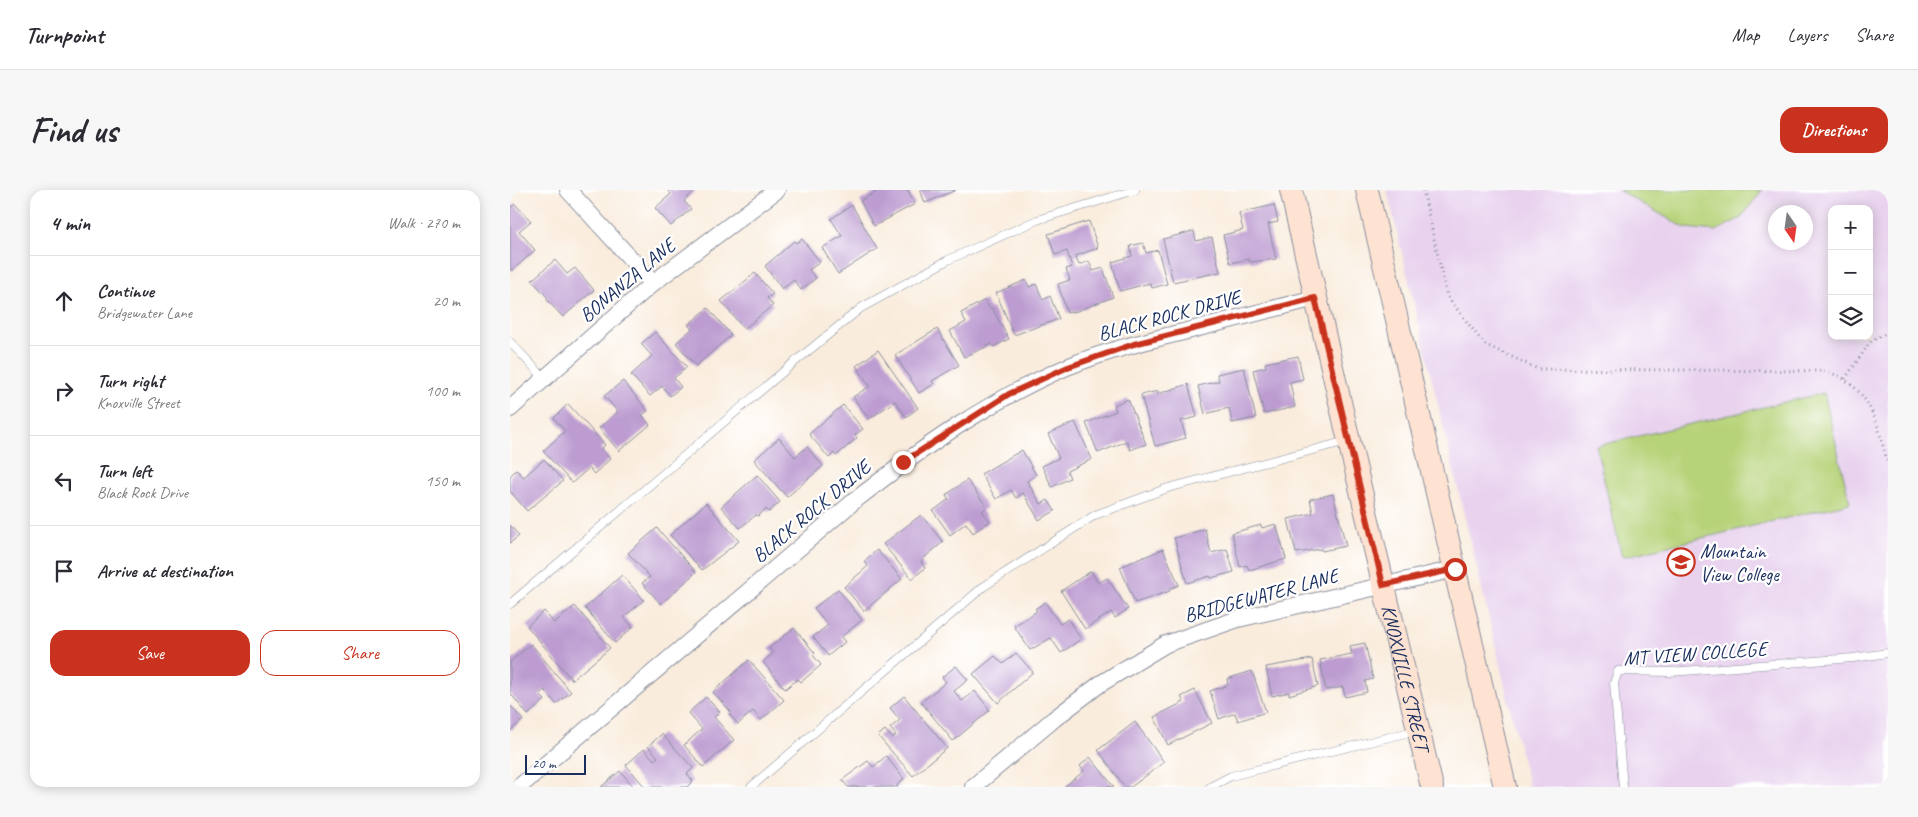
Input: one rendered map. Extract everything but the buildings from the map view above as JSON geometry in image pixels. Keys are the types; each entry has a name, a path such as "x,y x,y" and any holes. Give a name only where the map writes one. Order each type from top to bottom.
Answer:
{"street":[{"path":"568,190 653,283"},
{"name":"KNOXVILLE STREET","path":"1290,190 1348,441 1432,787"},
{"path":"1367,190 1505,787"},
{"name":"BONANZA LANE","path":"510,409 653,283 767,192"},
{"name":"BLACK ROCK DRIVE","path":"519,787 853,502 903,462 1009,394 1068,367 1134,344 1315,298"},
{"name":"BRIDGEWATER LANE","path":"974,787 1054,719 1100,684 1166,644 1238,619 1455,569"}],"lane":[{"path":"510,604 783,371 861,308 948,260 1037,220 1135,190"},
{"path":"510,342 545,379"},
{"path":"751,787 983,587 1095,515 1168,488 1348,441"},
{"name":"MT VIEW COLLEGE","path":"1623,787 1614,683 1618,671 1670,672 1844,659 1888,653"},
{"path":"1210,787 1231,776 1418,730"}],"path":[{"path":"1423,190 1447,296 1484,344 1538,369 1824,371 1845,379 1860,394 1873,412 1888,464"},
{"path":"1845,379 1871,341 1888,332"}],"shaded area":[{"name":"Mountain View College","path":"1387,190 1888,190 1888,787 1529,787"}],"green space":[{"path":"1618,190 1762,190 1741,218 1716,231 1685,228"},
{"path":"1824,393 1850,503 1622,557 1596,446"}],"place":[{"name":"Mountain View College","path":"1681,562"}],"route":[{"path":"903,462 1009,394 1068,367 1134,344 1315,298 1383,585 1455,569"}]}
